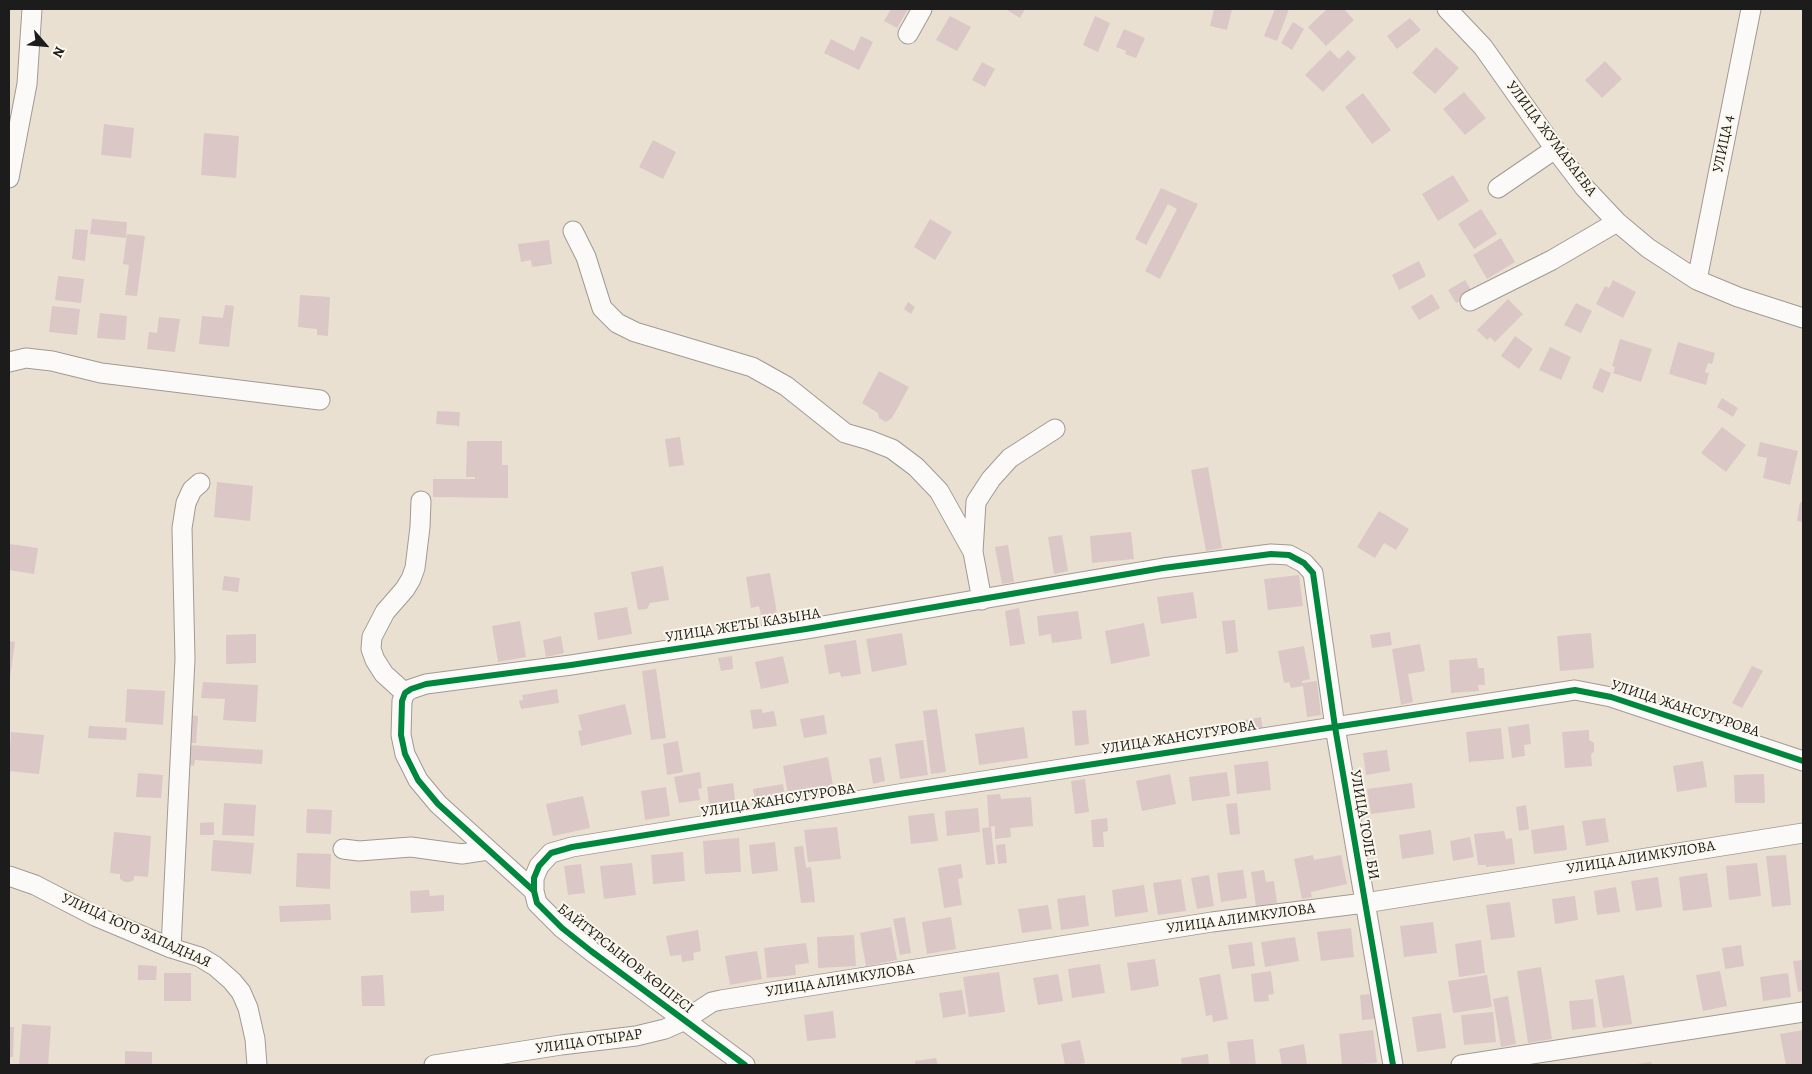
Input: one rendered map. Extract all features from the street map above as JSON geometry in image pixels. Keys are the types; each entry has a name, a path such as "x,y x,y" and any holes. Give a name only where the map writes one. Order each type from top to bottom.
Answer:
{"street":[{"path":"9,178 27,84 32,9"},
{"path":"908,34 922,9"},
{"name":"УЛИЦА ЖУМАБАЕВА","path":"1446,9 1483,47 1584,187 1617,222 1648,248 1697,280 1738,297 1803,318"},
{"name":"УЛИЦА 4","path":"1697,280 1751,9"},
{"path":"1498,188 1555,149"},
{"path":"1470,301 1552,260 1617,222"},
{"path":"574,232 586,257 602,308 617,323 635,332 752,367 786,386 845,433 892,449 916,467 940,491 973,552"},
{"path":"9,362 26,358 52,361 101,373 320,400"},
{"path":"982,600 973,552 976,502 991,478 1010,458 1055,429"},
{"path":"172,948 185,659 182,528 186,503 192,490 200,483"},
{"path":"421,501 420,527 411,579 385,612 372,637 371,649 375,660 384,674 405,693 402,701 401,735 405,754 418,780 438,804 534,891"},
{"name":"УЛИЦА ЖЕТЫ КАЗЫНА","path":"405,693 426,684 571,665 982,600 1163,568 1271,554 1289,555 1304,563 1313,573 1316,588"},
{"name":"УЛИЦА ТОЛЕ БИ","path":"1316,588 1335,727 1393,1065"},
{"name":"УЛИЦА ЖАНСУГУРОВА","path":"534,891 534,878 539,866 551,853 572,847 1575,690 1612,697 1803,761"},
{"name":"УЛИЦА АЛИМКУЛОВА","path":"683,1020 712,1002 721,1000 1212,922 1365,903 1803,833"},
{"path":"343,849 359,851 411,847 462,854 488,850"},
{"name":"УЛИЦА ЮГО ЗАПАДНАЯ","path":"9,876 35,884 95,916 172,948 200,957 215,966 241,992 248,1008 255,1038 257,1065"},
{"name":"БАЙТҰРСЫНОВ КӨШЕСІ","path":"534,891 537,903 562,928 745,1065"},
{"path":"1461,1065 1803,1012"},
{"name":"УЛИЦА ОТЫРАР","path":"434,1065 562,1045 636,1036 665,1029 683,1020"}],"building":[{"path":"891,9 908,9 897,28 884,21"},
{"path":"1007,9 1025,9 1020,18"},
{"path":"1214,9 1232,9 1227,30 1210,26"},
{"path":"1275,9 1289,9 1277,41 1264,36"},
{"path":"1327,9 1344,9 1354,20 1326,46 1308,27"},
{"path":"950,16 971,27 957,51 936,40"},
{"path":"1095,16 1110,23 1098,52 1083,45"},
{"path":"1410,18 1421,30 1397,49 1387,36"},
{"path":"1293,22 1304,29 1292,50 1281,43"},
{"path":"1124,29 1145,38 1136,58 1125,54 1126,51 1116,47"},
{"path":"861,36 873,42 859,70 824,53 831,39 854,51"},
{"path":"1436,47 1459,68 1435,94 1412,73"},
{"path":"1330,50 1339,59 1348,50 1356,58 1323,92 1305,75"},
{"path":"1605,61 1622,79 1602,98 1585,80"},
{"path":"982,62 995,69 985,87 972,80"},
{"path":"1464,92 1486,118 1465,135 1443,109"},
{"path":"1363,93 1391,130 1372,144 1345,107"},
{"path":"104,124 134,128 131,158 101,155"},
{"path":"204,133 239,136 236,178 201,175"},
{"path":"653,140 676,152 663,179 639,167"},
{"path":"1453,175 1469,201 1438,221 1422,194"},
{"path":"1161,188 1198,204 1160,279 1145,271 1177,209 1168,204 1146,245 1135,239"},
{"path":"1481,209 1497,234 1474,249 1458,224"},
{"path":"92,219 127,222 126,238 90,234"},
{"path":"930,219 952,232 935,260 914,247"},
{"path":"75,229 88,230 85,261 72,259"},
{"path":"127,234 145,236 137,296 125,295 129,265 123,264"},
{"path":"1501,238 1515,262 1487,279 1473,255"},
{"path":"549,240 552,264 532,267 531,260 521,262 518,244"},
{"path":"1419,261 1426,276 1399,290 1392,275"},
{"path":"58,276 84,279 81,303 55,300"},
{"path":"1465,280 1473,293 1456,303 1448,290"},
{"path":"1613,280 1636,292 1623,318 1596,304 1605,286 1609,288"},
{"path":"1432,294 1440,308 1419,320 1411,307"},
{"path":"300,295 330,297 328,336 317,335 317,329 298,327"},
{"path":"1508,299 1523,314 1495,342 1490,337 1487,340 1477,330"},
{"path":"908,302 915,307 911,314 904,309"},
{"path":"1576,303 1592,311 1581,333 1564,325"},
{"path":"225,305 234,306 229,347 199,344 202,316 223,318"},
{"path":"52,306 80,309 77,335 49,332"},
{"path":"100,313 127,316 125,340 97,338"},
{"path":"159,317 180,319 175,352 147,349 149,332 157,333"},
{"path":"1515,336 1533,349 1519,369 1501,356"},
{"path":"1620,339 1652,349 1641,382 1613,373 1615,367 1612,366"},
{"path":"1678,342 1715,353 1712,364 1708,363 1705,372 1709,373 1706,385 1669,374"},
{"path":"1550,347 1571,357 1561,380 1539,370"},
{"path":"1600,368 1611,373 1603,393 1592,388"},
{"path":"879,371 909,387 892,418 886,422 879,418 878,413 862,403"},
{"path":"1722,398 1738,408 1733,417 1717,407"},
{"path":"437,411 460,412 459,426 436,424"},
{"path":"1722,427 1746,445 1726,472 1701,453"},
{"path":"680,437 684,465 669,467 665,439"},
{"path":"467,441 502,441 502,465 508,465 508,498 433,497 433,479 475,479 475,477 466,477"},
{"path":"1760,442 1798,451 1790,485 1763,478 1767,458 1757,456"},
{"path":"1208,467 1222,548 1206,551 1191,470"},
{"path":"217,482 253,486 250,521 214,517"},
{"path":"1800,502 1803,502 1803,522 1797,521"},
{"path":"1379,511 1409,529 1396,550 1384,543 1375,558 1357,547"},
{"path":"1131,532 1134,559 1092,563 1090,536"},
{"path":"1062,535 1068,571 1054,574 1048,537"},
{"path":"10,544 38,548 34,574 9,570"},
{"path":"1008,545 1014,582 1002,584 995,547"},
{"path":"663,566 669,600 650,603 647,609 638,610 631,572"},
{"path":"770,573 779,625 764,628 759,606 751,608 746,577"},
{"path":"1299,575 1303,606 1268,610 1264,579"},
{"path":"224,576 240,578 238,592 222,590"},
{"path":"1193,592 1197,618 1161,624 1157,597"},
{"path":"627,607 632,634 598,640 594,613"},
{"path":"1019,608 1025,644 1010,646 1005,611"},
{"path":"1078,611 1082,639 1052,643 1051,634 1039,636 1037,616"},
{"path":"1235,620 1238,652 1226,654 1222,621"},
{"path":"520,621 526,657 498,662 492,626"},
{"path":"1144,623 1150,656 1111,664 1105,631"},
{"path":"1390,632 1392,645 1372,648 1370,635"},
{"path":"902,633 907,665 872,672 866,639"},
{"path":"1591,633 1594,668 1560,671 1557,636"},
{"path":"256,634 256,663 226,664 226,635"},
{"path":"561,636 564,653 546,657 543,640"},
{"path":"856,640 861,674 841,677 840,672 829,674 824,645"},
{"path":"9,641 15,642 10,677 9,677"},
{"path":"1420,644 1425,671 1408,674 1413,702 1401,705 1392,649"},
{"path":"1304,646 1310,679 1302,681 1302,683 1317,681 1321,715 1307,717 1303,686 1291,688 1289,682 1284,683 1278,651"},
{"path":"732,656 733,669 721,671 718,658"},
{"path":"783,656 789,683 761,689 755,662"},
{"path":"1477,658 1478,668 1484,668 1485,685 1478,685 1479,691 1451,693 1449,660"},
{"path":"1752,666 1763,671 1742,708 1732,703"},
{"path":"656,669 666,738 651,740 642,671"},
{"path":"203,682 258,685 256,722 223,720 225,699 201,698"},
{"path":"127,689 165,691 163,725 125,722"},
{"path":"557,689 559,703 521,709 519,701 523,700 522,695"},
{"path":"625,704 632,734 581,746 578,731 582,730 578,715"},
{"path":"762,709 762,713 774,711 777,726 753,729 750,710"},
{"path":"937,709 946,772 931,774 923,711"},
{"path":"1086,710 1089,744 1075,746 1072,711"},
{"path":"189,715 198,716 196,743 188,743"},
{"path":"824,715 827,734 804,738 800,719"},
{"path":"1261,717 1263,730 1247,732 1245,720"},
{"path":"1529,724 1531,744 1524,745 1525,756 1512,758 1508,727"},
{"path":"89,726 127,728 126,740 88,738"},
{"path":"1024,727 1028,758 979,765 975,734"},
{"path":"1501,728 1504,759 1469,762 1466,732"},
{"path":"1589,730 1589,740 1594,743 1594,751 1591,755 1592,766 1565,768 1562,732"},
{"path":"11,732 44,735 39,774 9,771"},
{"path":"923,740 928,775 900,779 895,744"},
{"path":"678,741 683,772 667,775 663,744"},
{"path":"188,745 263,750 262,764 195,760 194,766 186,765"},
{"path":"1387,750 1390,771 1366,775 1363,753"},
{"path":"828,757 834,791 789,800 783,766"},
{"path":"881,757 885,781 873,784 869,759"},
{"path":"1268,761 1271,790 1237,794 1234,765"},
{"path":"1703,761 1707,787 1677,792 1673,766"},
{"path":"700,772 702,788 698,789 700,800 679,803 674,777"},
{"path":"1227,772 1230,796 1192,801 1189,777"},
{"path":"138,773 163,775 161,798 136,797"},
{"path":"1170,774 1176,804 1142,811 1136,781"},
{"path":"1764,774 1765,803 1735,803 1734,775"},
{"path":"1085,779 1089,812 1075,814 1071,781"},
{"path":"733,783 736,807 710,811 707,787"},
{"path":"1412,783 1415,808 1371,814 1367,789"},
{"path":"783,784 786,802 756,807 753,789"},
{"path":"666,787 670,816 645,820 641,791"},
{"path":"1000,794 1001,799 1031,797 1033,826 1010,828 1011,837 995,839 995,826 989,827 987,795"},
{"path":"583,796 590,828 553,836 546,804"},
{"path":"224,803 256,805 254,836 222,835"},
{"path":"1237,803 1240,834 1230,835 1226,804"},
{"path":"1526,805 1529,829 1519,831 1516,807"},
{"path":"978,808 980,832 947,836 945,811"},
{"path":"307,809 332,810 331,834 306,833"},
{"path":"934,813 938,841 911,844 908,816"},
{"path":"1107,818 1108,831 1103,832 1104,847 1093,847 1091,820"},
{"path":"1605,818 1609,842 1586,846 1582,821"},
{"path":"214,822 214,835 200,835 200,823"},
{"path":"1564,825 1567,850 1534,854 1531,830"},
{"path":"837,827 841,859 808,862 804,830"},
{"path":"991,827 995,864 986,865 982,828"},
{"path":"1431,830 1434,854 1402,859 1399,835"},
{"path":"1504,831 1506,839 1512,838 1515,864 1486,867 1486,865 1478,865 1474,834"},
{"path":"114,832 151,836 148,877 134,876 134,880 125,882 120,879 120,874 110,873"},
{"path":"1470,837 1474,857 1453,861 1450,841"},
{"path":"739,838 741,872 705,874 703,841"},
{"path":"213,840 254,843 251,874 211,871"},
{"path":"775,842 778,871 752,874 749,845"},
{"path":"1005,844 1007,863 998,864 996,845"},
{"path":"803,846 806,868 811,867 815,902 801,903 794,847"},
{"path":"683,852 685,881 653,884 651,855"},
{"path":"297,853 331,854 330,889 296,887"},
{"path":"1313,855 1314,860 1341,855 1347,884 1311,892 1312,897 1302,899 1294,859"},
{"path":"1786,855 1791,905 1772,907 1766,856"},
{"path":"632,863 636,895 604,899 600,866"},
{"path":"1757,863 1761,896 1729,900 1726,866"},
{"path":"581,864 585,893 568,895 564,866"},
{"path":"961,864 963,878 958,879 962,905 944,908 938,868"},
{"path":"1243,870 1247,898 1221,902 1217,873"},
{"path":"1264,870 1266,882 1274,881 1277,903 1256,906 1251,872"},
{"path":"1707,873 1712,907 1683,911 1679,877"},
{"path":"1209,875 1214,906 1197,909 1191,878"},
{"path":"1658,877 1662,907 1636,911 1631,881"},
{"path":"1181,879 1186,911 1158,915 1153,883"},
{"path":"1144,885 1148,912 1115,917 1112,890"},
{"path":"1616,887 1620,912 1597,915 1594,891"},
{"path":"429,890 430,896 444,895 444,911 411,913 410,891"},
{"path":"1085,895 1089,926 1061,930 1057,899"},
{"path":"1575,896 1578,920 1555,924 1552,899"},
{"path":"1510,902 1515,937 1491,940 1486,905"},
{"path":"330,904 331,920 280,922 279,906"},
{"path":"1048,905 1052,929 1022,933 1018,909"},
{"path":"905,917 911,953 900,955 893,919"},
{"path":"951,917 956,949 927,954 922,922"},
{"path":"1433,922 1437,953 1404,957 1400,926"},
{"path":"891,927 897,960 866,966 860,933"},
{"path":"1351,928 1354,957 1321,961 1317,932"},
{"path":"698,930 701,951 693,953 694,960 682,962 681,955 670,956 666,936"},
{"path":"854,935 856,966 818,968 817,937"},
{"path":"1295,937 1299,961 1265,967 1261,942"},
{"path":"1481,940 1485,973 1459,977 1455,944"},
{"path":"1252,942 1255,966 1232,969 1228,945"},
{"path":"806,943 809,963 795,965 796,975 767,978 764,948"},
{"path":"1741,945 1744,966 1725,969 1722,948"},
{"path":"757,951 762,979 730,985 725,956"},
{"path":"1155,959 1159,986 1131,991 1127,963"},
{"path":"1803,960 1803,991 1798,992 1793,961"},
{"path":"1100,964 1105,993 1072,998 1068,969"},
{"path":"138,965 157,966 156,980 138,980"},
{"path":"1541,967 1552,1039 1528,1043 1517,971"},
{"path":"1271,971 1274,994 1268,995 1269,1001 1254,1002 1251,974"},
{"path":"1720,971 1727,1006 1703,1011 1696,975"},
{"path":"999,972 1005,1012 969,1017 963,977"},
{"path":"164,973 191,973 191,1001 164,1001"},
{"path":"1788,973 1791,997 1763,1001 1760,977"},
{"path":"1058,974 1063,1001 1038,1005 1033,978"},
{"path":"1220,974 1228,1019 1213,1022 1212,1015 1206,1016 1199,978"},
{"path":"383,975 385,1006 362,1006 361,976"},
{"path":"1487,975 1492,1007 1453,1013 1448,981"},
{"path":"1624,975 1632,1024 1603,1028 1595,980"},
{"path":"962,990 966,1014 943,1018 939,993"},
{"path":"1373,994 1375,1019 1362,1020 1360,995"},
{"path":"1508,996 1516,1044 1501,1047 1493,999"},
{"path":"1593,999 1596,1027 1572,1030 1569,1001"},
{"path":"833,1011 836,1038 807,1041 804,1015"},
{"path":"1493,1012 1496,1042 1464,1045 1461,1015"},
{"path":"1441,1013 1446,1048 1417,1052 1412,1017"},
{"path":"22,1024 51,1026 48,1065 19,1065"},
{"path":"9,1027 14,1027 13,1057 9,1057"},
{"path":"1373,1030 1377,1063 1342,1065 1339,1034"},
{"path":"1803,1030 1803,1065 1786,1065 1780,1034"},
{"path":"1253,1039 1256,1065 1230,1065 1227,1042"},
{"path":"1080,1040 1085,1063 1065,1065 1061,1044"},
{"path":"1304,1044 1307,1065 1282,1065 1279,1049"},
{"path":"125,1051 152,1052 152,1065 125,1065"},
{"path":"1208,1054 1209,1065 1182,1065 1181,1058"},
{"path":"936,1058 938,1065 915,1065 915,1061"},
{"path":"1651,1062 1652,1065 1637,1065 1637,1064"}],"cycle path":[{"path":"534,891 438,804 418,780 405,754 401,735 402,701 405,693 411,689 426,684 571,665 806,629 1163,568 1271,554 1289,555 1304,563 1313,573 1335,727 1393,1065"},
{"path":"745,1065 591,951 562,928 537,903 534,891 534,878 539,866 551,853 572,847 899,794 1575,690 1611,697 1803,761"}]}
